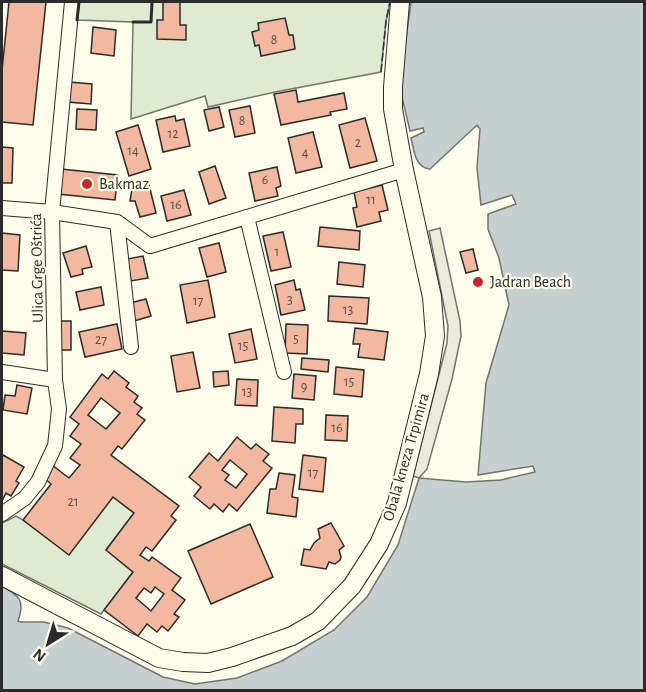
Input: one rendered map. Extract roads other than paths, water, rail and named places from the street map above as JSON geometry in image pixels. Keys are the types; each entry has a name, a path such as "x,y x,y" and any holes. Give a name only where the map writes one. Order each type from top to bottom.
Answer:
{"street":[{"name":"Ulica Grge Oštrića","path":"2,514 25,498 32,490 56,446 59,410 55,380 52,212 72,2"},
{"name":"Obala kneza Trpimira","path":"2,576 159,658 208,663 292,636 318,621 352,586 379,544 397,503 429,374 435,336 432,297 393,109 400,2"},
{"path":"2,208 52,212 117,222 150,246 404,170"},
{"path":"247,217 284,372"},
{"path":"117,222 131,347"},
{"path":"2,372 55,380"}],"place":[{"name":"Bakmaz","path":"87,184"},
{"name":"Jadran Beach","path":"478,282"}]}
